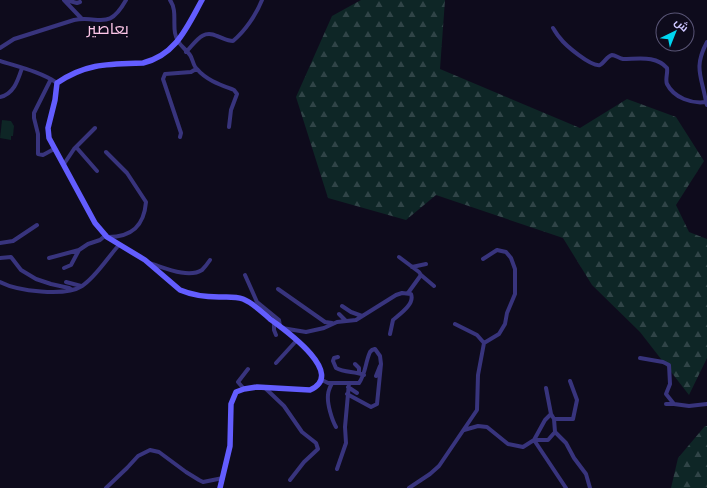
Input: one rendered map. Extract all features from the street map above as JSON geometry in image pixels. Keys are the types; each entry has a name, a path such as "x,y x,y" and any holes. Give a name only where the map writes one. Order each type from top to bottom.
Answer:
{"street":[{"path":"65,0 78,3 80,2"},
{"path":"65,0 82,19"},
{"path":"0,48 14,39 74,20 82,19 99,21 108,19 118,12 126,0"},
{"path":"170,0 174,7 175,34 178,42 190,56 196,69 211,80 226,88 236,91 237,97 231,110 229,128"},
{"path":"202,0 178,42 166,53 143,63 106,64 93,66 69,76 57,83 48,132 54,149 64,164 95,223 107,236 147,262 185,293 202,296 233,297 243,299 297,340 320,367 322,372 322,380 314,388 305,390 264,387 244,388 234,395 231,404 230,446 220,488"},
{"path":"186,52 200,37 207,33 228,41 233,41 258,9 262,0"},
{"path":"553,28 564,42 592,64 599,65 612,55 623,59 632,58 655,60 664,65 666,68 666,82 674,92 689,101 697,103 707,103 699,70 702,54 707,42"},
{"path":"0,61 51,79 57,83"},
{"path":"0,97 8,94 16,84 22,68"},
{"path":"180,137 181,133 163,79 165,74 191,72 196,69"},
{"path":"51,79 46,92 35,109 34,118 38,134 38,154 43,155 54,149"},
{"path":"64,164 76,147 95,128"},
{"path":"76,147 97,171"},
{"path":"49,258 79,250 88,244 107,236 125,236 133,231 140,222 146,202 127,173 106,152"},
{"path":"0,243 13,241 37,225"},
{"path":"0,282 24,290 72,290 81,286 96,272 119,244"},
{"path":"64,268 71,265 79,250"},
{"path":"409,488 433,472 439,466 477,410 478,375 484,343 499,334 515,294 515,269 511,258 506,252 496,250 483,259"},
{"path":"0,258 11,257 21,270 36,279 72,290"},
{"path":"399,257 434,286"},
{"path":"147,262 174,271 189,272 201,270 210,260"},
{"path":"412,267 426,264"},
{"path":"246,275 257,302 278,320 281,327"},
{"path":"408,293 421,275"},
{"path":"66,282 81,286"},
{"path":"278,289 325,322 332,323 356,320 396,295 402,293 411,294 412,299 404,311 393,320 390,334"},
{"path":"342,306 351,312 362,316"},
{"path":"339,314 346,321"},
{"path":"274,322 274,330 276,335"},
{"path":"281,327 306,332 324,328 332,323"},
{"path":"455,324 477,335 484,343"},
{"path":"276,363 297,340"},
{"path":"322,380 349,385 359,383 368,357 372,350 375,350 381,364 377,404 371,407 347,394"},
{"path":"338,357 334,358 333,361 336,368 345,372 362,374"},
{"path":"640,358 663,362 669,365 670,386 666,394 674,404"},
{"path":"355,364 362,374"},
{"path":"376,376 381,364"},
{"path":"244,388 238,382 248,369"},
{"path":"554,419 573,419 577,400 570,380"},
{"path":"332,383 328,396 328,402 336,427"},
{"path":"337,469 346,443 345,427 349,385"},
{"path":"349,385 357,393"},
{"path":"264,387 280,402 291,415 299,428 318,446 316,452 304,462 290,480"},
{"path":"546,388 556,432 566,443 574,458 586,474 590,488"},
{"path":"666,404 689,406 707,404"},
{"path":"464,430 478,426 487,427 508,444 523,447 534,440 545,420 551,414"},
{"path":"534,440 548,440 556,432"},
{"path":"534,440 566,488"},
{"path":"106,488 138,455 150,450 159,452 199,480 206,481 223,478"}],"green space":[{"path":"361,0 445,0 440,69 580,128 627,99 676,117 704,161 676,205 689,232 707,239 707,358 689,395 640,332 592,285 563,238 436,195 406,220 328,198 296,97 332,16"},
{"path":"2,120 11,121 14,126 11,140 0,138"},
{"path":"705,426 707,426 707,488 671,488 678,458"}],"district":[{"name":"بعاصير","path":"108,28"}]}
